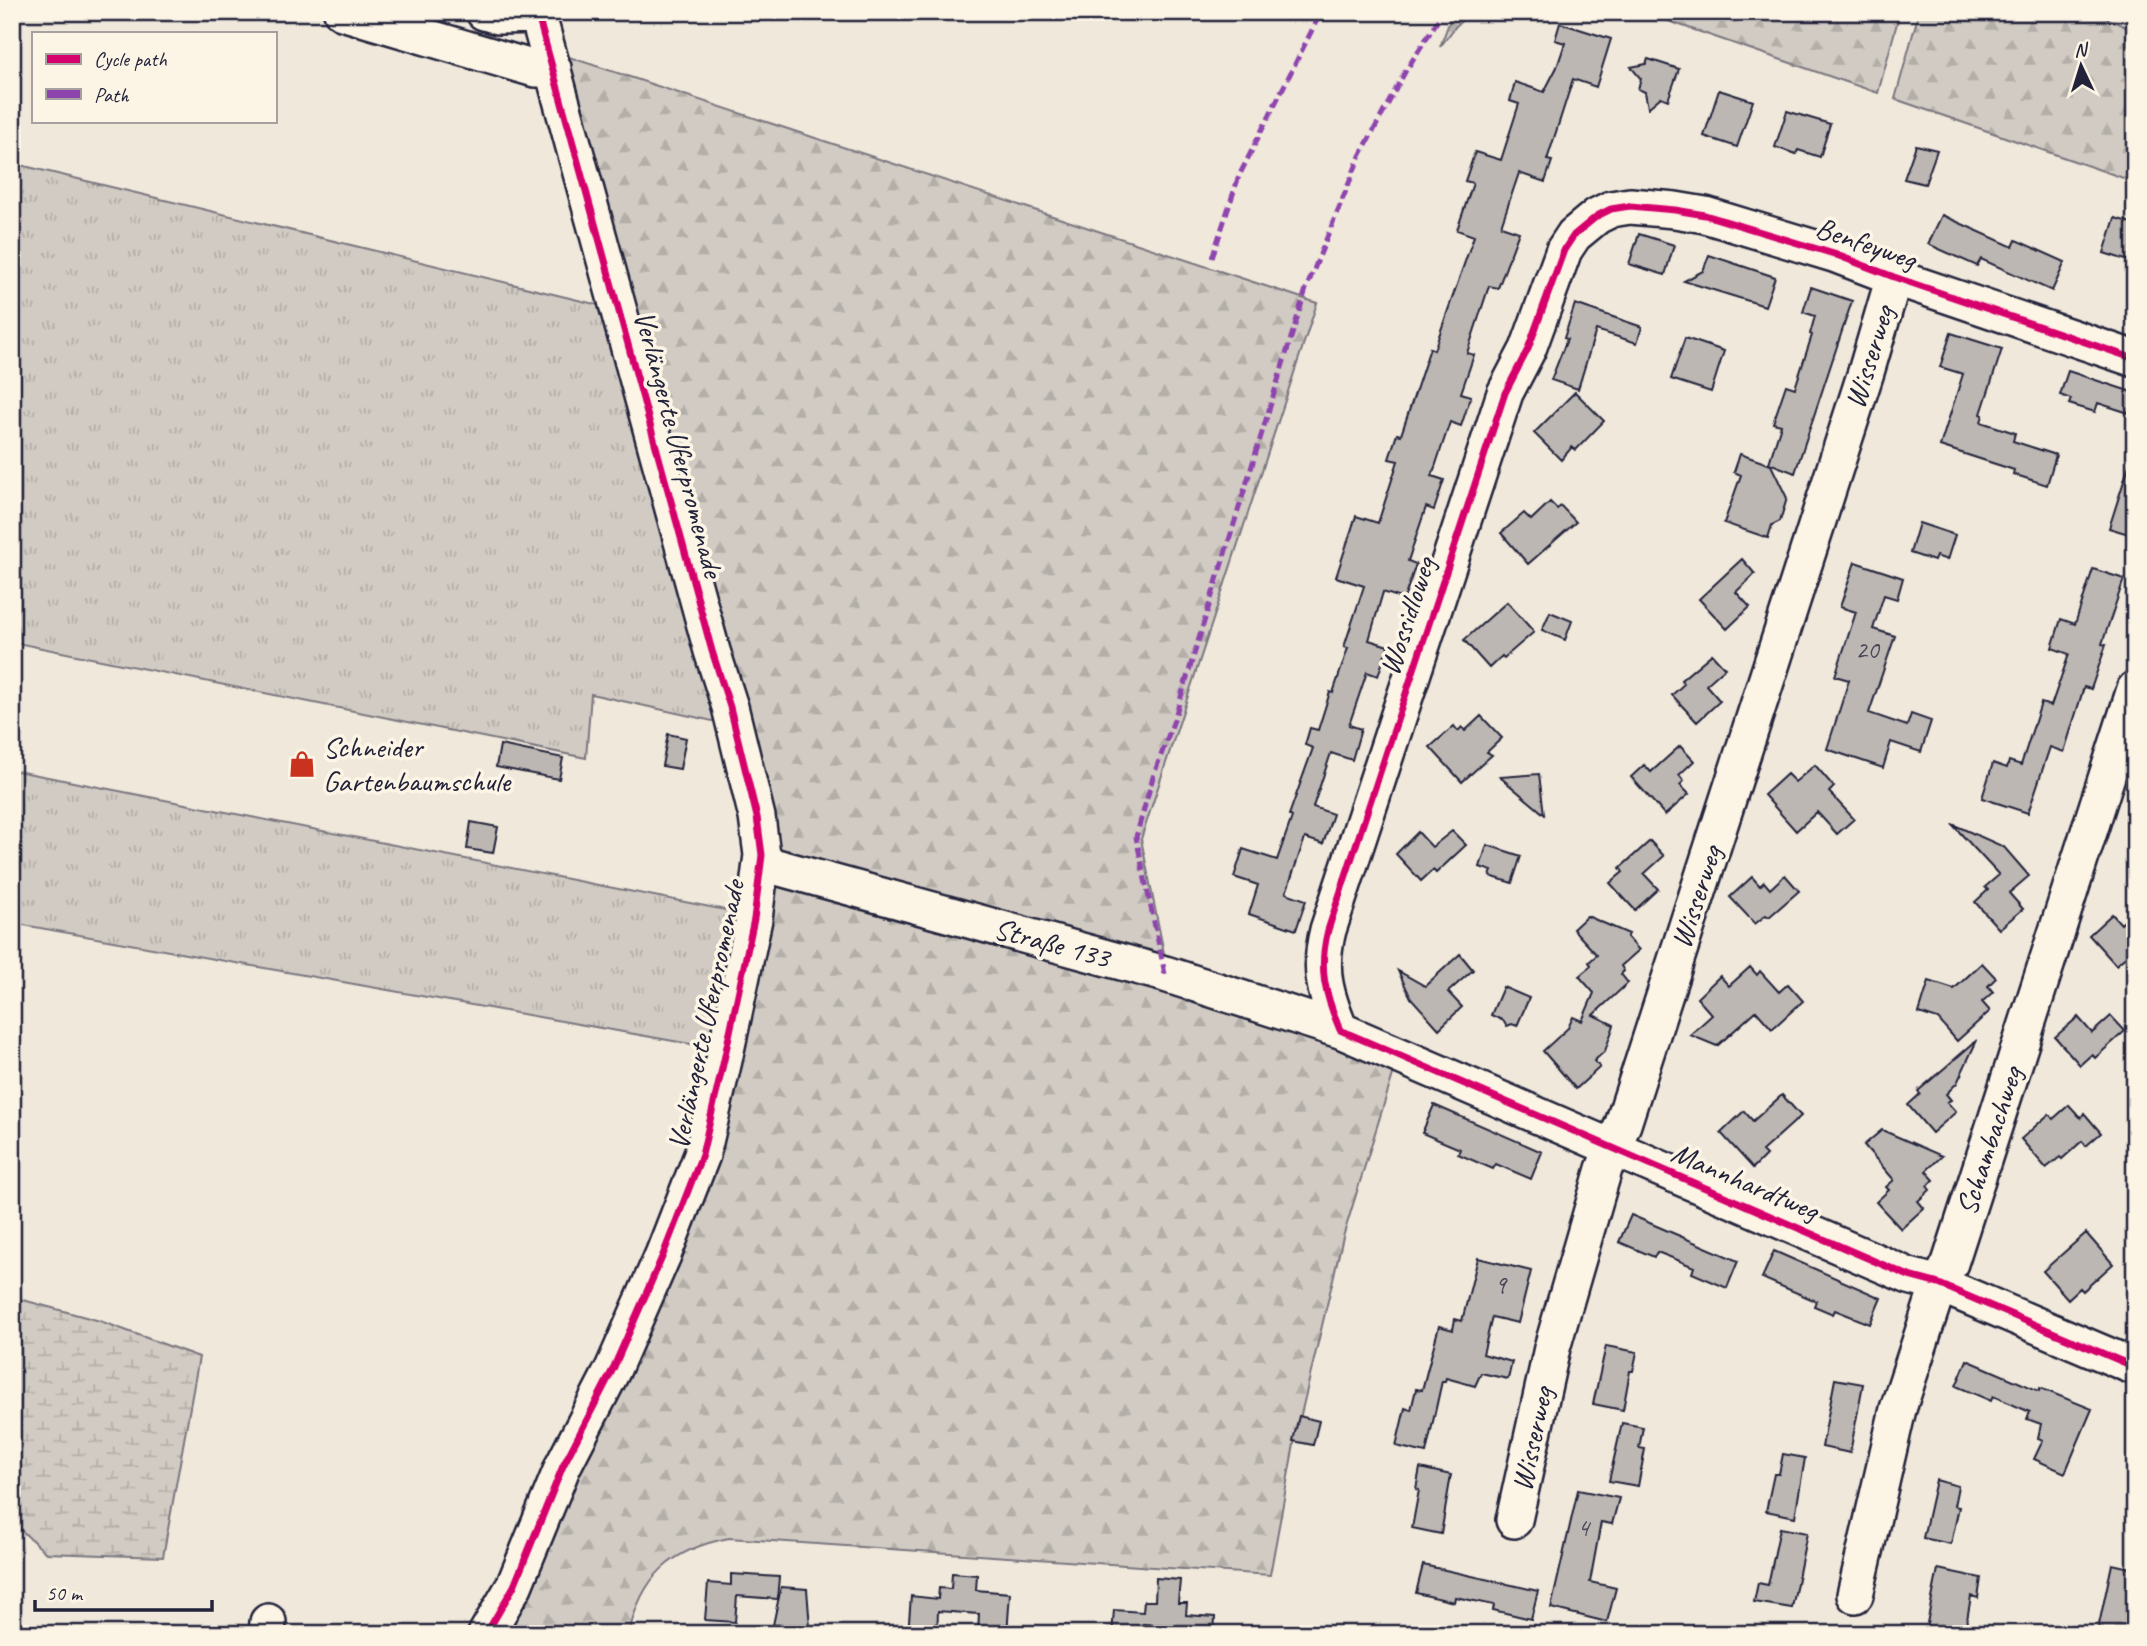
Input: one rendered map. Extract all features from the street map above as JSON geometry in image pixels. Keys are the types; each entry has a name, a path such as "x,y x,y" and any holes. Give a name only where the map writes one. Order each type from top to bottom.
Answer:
{"street":[{"path":"342,12 535,69 553,68"},
{"path":"484,12 498,16 538,13"},
{"name":"Verlängerte Uferpromenade","path":"486,1634 514,1586 563,1466 614,1369 702,1155 754,919 762,863 757,817 730,707 712,651 538,13"},
{"name":"Benfeyweg","path":"1582,228 1611,209 1630,206 1704,215 1834,254 2135,359"},
{"name":"Wossidloweg","path":"1340,1030 1322,977 1323,950 1328,930 1505,393 1528,349 1564,250 1582,228"},
{"name":"Wisserweg","path":"1514,1520 1552,1348 1604,1169 1613,1149 1894,277"},
{"name":"Schambachweg","path":"1855,1595 1898,1409 1939,1284 1950,1263 2135,689"},
{"name":"Straße 133","path":"762,863 1165,974 1340,1030"},
{"name":"Mannhardtweg","path":"1340,1030 1909,1276 1939,1284 2135,1367"}],"green space":[{"path":"1453,12 1471,12 1440,47"},
{"path":"1642,12 1900,12 1878,93"},
{"path":"1919,12 2093,12 2135,31 2135,182 1895,99"},
{"path":"566,56 1317,303 1141,839 1166,963 1395,1068 1343,1237 1294,1444 1270,1575 729,1538 691,1549 662,1568 642,1596 629,1634 498,1634 725,1128 744,1056 771,891"},
{"path":"12,163 607,307 717,722 591,694 586,758 12,642"},
{"path":"12,770 746,914 724,1050 12,923"},
{"path":"12,1297 100,1321 199,1357 163,1557 46,1553 12,1522"}],"building":[{"path":"1560,23 1611,39 1596,87 1573,79 1547,160 1552,161 1545,182 1519,173 1501,226 1519,232 1498,288 1489,286 1467,353 1474,355 1461,393 1471,396 1461,426 1450,422 1432,476 1444,480 1434,510 1426,507 1408,561 1416,564 1404,599 1383,592 1369,640 1388,646 1378,676 1367,672 1349,725 1361,729 1352,760 1331,753 1313,807 1333,814 1323,844 1305,838 1286,893 1306,900 1296,930 1249,914 1258,885 1234,877 1243,849 1277,860 1292,817 1289,815 1313,748 1305,745 1310,728 1318,730 1330,692 1333,693 1348,648 1344,647 1364,586 1336,577 1356,516 1378,523 1398,461 1389,459 1397,434 1401,435 1430,348 1434,350 1474,236 1457,230 1473,183 1465,181 1475,152 1501,160 1519,104 1510,101 1515,82 1544,92 1557,67 1565,43 1555,40"},
{"path":"1648,59 1679,69 1668,100 1661,97 1648,108 1645,92 1638,89 1641,79 1631,67 1646,64"},
{"path":"1719,90 1753,101 1737,147 1704,136"},
{"path":"1787,111 1830,124 1820,157 1798,150 1796,154 1775,147"},
{"path":"1916,145 1937,150 1925,184 1904,179"},
{"path":"1942,215 2013,247 2016,240 2065,262 2052,291 1981,259 1977,266 1928,244"},
{"path":"2115,218 2135,224 2135,263 2104,253"},
{"path":"1639,234 1674,245 1665,275 1629,264"},
{"path":"1709,255 1775,277 1765,306 1684,281 1703,271"},
{"path":"1811,287 1852,301 1795,473 1769,463 1781,425 1773,423 1786,385 1795,388 1812,335 1810,334 1815,316 1803,312"},
{"path":"1575,304 1642,327 1637,343 1596,330 1578,389 1551,380 1567,339 1564,338"},
{"path":"1951,333 2002,349 1981,414 1981,422 2015,433 2013,441 2056,455 2047,485 2013,474 2014,470 1940,446 1963,374 1940,367"},
{"path":"1685,338 1724,351 1711,392 1671,379"},
{"path":"2068,371 2135,393 2135,415 2098,403 2095,412 2069,404 2071,399 2060,395"},
{"path":"1575,392 1604,421 1576,450 1572,447 1561,460 1534,433"},
{"path":"1740,454 1771,465 1787,498 1780,521 1772,525 1768,538 1724,523 1741,475 1734,472"},
{"path":"2131,459 2135,459 2135,536 2109,528"},
{"path":"1550,502 1557,509 1561,506 1576,522 1528,564 1501,533 1524,513 1531,520"},
{"path":"1919,523 1955,535 1947,560 1936,556 1934,561 1910,553"},
{"path":"1742,559 1755,574 1736,592 1750,607 1727,629 1699,599"},
{"path":"1855,562 1903,578 1897,599 1884,595 1873,629 1895,636 1869,713 1907,726 1911,714 1931,721 1921,752 1891,742 1883,768 1827,749 1849,680 1835,676 1856,612 1840,607"},
{"path":"2093,569 2124,579 2102,644 2106,645 2091,689 2084,687 2064,752 2050,747 2028,813 1982,798 1993,763 2007,768 2009,761 2021,765 2041,703 2051,706 2069,654 2052,648 2061,619 2075,624"},
{"path":"1507,602 1534,632 1489,668 1464,640"},
{"path":"1550,612 1572,621 1565,640 1542,630"},
{"path":"1712,654 1725,668 1706,685 1720,701 1697,722 1672,695 1684,684 1681,680"},
{"path":"1481,716 1502,738 1487,752 1492,755 1462,782 1430,747 1454,726 1458,731 1462,727 1465,731"},
{"path":"668,734 686,738 680,769 662,766"},
{"path":"500,745 563,758 559,779 496,767"},
{"path":"1680,746 1694,761 1679,775 1684,781 1680,785 1689,794 1665,815 1631,777 1644,765 1651,772"},
{"path":"1815,765 1834,787 1829,792 1854,819 1837,834 1817,812 1796,831 1764,795 1787,774 1795,782"},
{"path":"1539,774 1544,814 1500,777"},
{"path":"471,822 498,827 493,853 467,849"},
{"path":"1952,824 2004,847 2029,876 2009,893 2023,909 1999,929 1975,902 1988,890 1985,887 1999,875"},
{"path":"1452,831 1466,845 1436,873 1433,870 1421,881 1396,854 1418,832 1432,847"},
{"path":"1650,841 1664,856 1644,874 1658,889 1635,910 1610,883 1623,872 1620,868"},
{"path":"1487,845 1521,856 1512,883 1490,876 1492,871 1480,867"},
{"path":"1785,875 1799,891 1769,917 1766,915 1755,924 1730,897 1752,877 1760,886 1764,882 1770,889"},
{"path":"2135,911 2135,949 2116,965 2089,935 2112,914 2121,924"},
{"path":"1587,916 1629,934 1627,937 1639,950 1621,966 1624,971 1621,974 1628,983 1593,1015 1614,1025 1605,1051 1594,1061 1600,1067 1576,1089 1543,1051 1568,1028 1573,1017 1582,1021 1594,993 1579,976 1591,966 1589,962 1597,955 1573,929"},
{"path":"1460,954 1473,970 1448,992 1462,1007 1439,1029 1411,998 1398,971 1425,986"},
{"path":"1982,963 1996,978 1988,986 1993,992 1982,1002 1990,1011 1957,1041 1938,1019 1919,1013 1929,981 1954,989"},
{"path":"1750,967 1757,975 1760,971 1779,992 1788,984 1803,1001 1772,1029 1756,1011 1717,1046 1690,1035 1712,1015 1697,998 1720,976 1729,986"},
{"path":"1503,987 1529,998 1517,1026 1507,1026 1504,1021 1491,1015"},
{"path":"2111,1016 2125,1031 2095,1058 2092,1054 2080,1065 2055,1037 2078,1017 2092,1033"},
{"path":"1977,1040 1957,1083 1946,1094 1951,1100 1947,1102 1956,1112 1932,1133 1908,1105 1920,1094 1918,1091"},
{"path":"1782,1095 1801,1116 1762,1151 1766,1155 1753,1168 1721,1133 1744,1111 1753,1121"},
{"path":"1434,1105 1542,1152 1531,1179 1496,1164 1493,1169 1458,1154 1460,1149 1422,1133"},
{"path":"2069,1105 2081,1118 2084,1113 2101,1133 2086,1146 2082,1141 2062,1159 2060,1157 2046,1168 2021,1139 2049,1114 2053,1119"},
{"path":"1882,1130 1942,1156 1926,1171 1934,1180 1927,1186 1930,1190 1918,1201 1924,1208 1901,1229 1876,1202 1889,1190 1886,1187 1894,1180 1864,1145"},
{"path":"1631,1215 1738,1261 1727,1288 1692,1273 1694,1267 1657,1252 1654,1257 1619,1242"},
{"path":"2086,1233 2113,1264 2083,1291 2080,1288 2068,1299 2043,1271"},
{"path":"1774,1251 1881,1298 1870,1324 1835,1310 1833,1314 1814,1306 1816,1301 1762,1278"},
{"path":"1478,1258 1531,1271 1518,1323 1492,1317 1483,1354 1512,1362 1508,1379 1481,1373 1475,1386 1446,1378 1442,1381 1426,1453 1396,1446 1405,1408 1411,1410 1416,1389 1422,1390 1439,1326 1453,1330 1455,1319 1462,1321"},
{"path":"1606,1346 1637,1352 1633,1371 1630,1371 1623,1410 1593,1404"},
{"path":"1967,1360 2039,1391 2040,1388 2092,1409 2065,1473 2034,1459 2043,1440 2038,1438 2041,1424 2027,1419 2030,1412 1993,1396 1991,1401 1956,1386"},
{"path":"1835,1379 1863,1384 1850,1453 1822,1447"},
{"path":"1299,1416 1319,1421 1313,1445 1293,1441"},
{"path":"1622,1423 1643,1427 1639,1448 1645,1449 1638,1486 1609,1481"},
{"path":"1783,1454 1805,1458 1795,1517 1766,1511 1774,1474 1779,1474"},
{"path":"1420,1468 1451,1475 1441,1534 1412,1528"},
{"path":"1936,1480 1958,1486 1954,1506 1959,1507 1951,1544 1923,1538"},
{"path":"1578,1490 1619,1498 1612,1524 1601,1522 1590,1582 1616,1588 1607,1622 1551,1608"},
{"path":"1780,1528 1807,1533 1792,1608 1754,1602 1758,1583 1768,1585"},
{"path":"2112,1564 2135,1569 2135,1609 2132,1608 2126,1634 2097,1634"},
{"path":"1423,1565 1538,1591 1531,1619 1493,1610 1494,1605 1455,1597 1454,1602 1416,1593"},
{"path":"1938,1569 1981,1578 1978,1598 1971,1596 1965,1632 1957,1631 1956,1634 1926,1628"},
{"path":"952,1573 977,1575 976,1590 1010,1593 1007,1634 978,1634 979,1614 938,1611 937,1634 908,1634 911,1596 938,1599 939,1588 951,1589"},
{"path":"731,1574 779,1577 777,1599 737,1596 735,1622 705,1620 708,1583 731,1585"},
{"path":"1156,1578 1180,1580 1178,1603 1187,1603 1186,1615 1215,1617 1214,1634 1183,1634 1184,1627 1143,1624 1143,1634 1112,1634 1114,1610 1143,1612 1144,1601 1155,1601"},
{"path":"781,1587 807,1589 810,1628 773,1625"}],"marked path":[{"path":"1212,258 1239,176 1321,12"},
{"path":"1165,974 1136,837 1153,777 1174,720 1306,289 1360,156 1405,72 1443,12"}],"cycle path":[{"path":"486,1634 514,1586 563,1466 613,1369 663,1255 702,1155 754,919 762,855 757,817 730,707 712,651 537,12"},
{"path":"2135,359 1834,254 1705,215 1630,206 1611,209 1597,216 1574,235 1564,250 1528,349 1505,393 1328,930 1323,969 1330,1005 1340,1030 1909,1276 1939,1284 2135,1367"}],"place":[{"name":"Schneider Gartenbaumschule","path":"302,764"}]}
